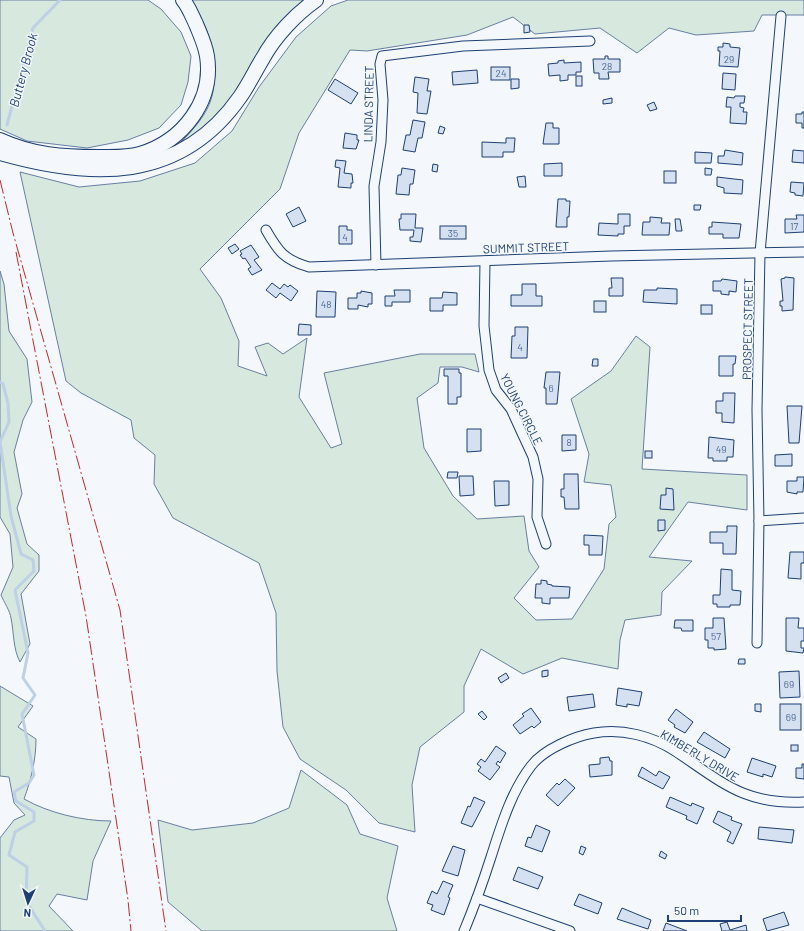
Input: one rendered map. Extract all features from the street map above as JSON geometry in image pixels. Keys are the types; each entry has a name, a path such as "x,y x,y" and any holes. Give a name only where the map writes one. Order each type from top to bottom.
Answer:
{"main road":[{"path":"0,140 24,149 54,156 117,157 141,154 175,136 187,125 196,112 205,92 208,74 204,44 189,8 183,0"},
{"path":"0,153 37,164 74,169 132,168 155,163 169,157 204,135 220,122 241,96 271,46 291,23 316,0"}],"street":[{"name":"PROSPECT STREET","path":"757,643 759,521 757,410 760,253 781,16"},
{"name":"LINDA STREET","path":"376,265 374,186 381,142 383,100 380,64 382,56 463,46 590,41"},
{"name":"SUMMIT STREET","path":"266,230 276,248 284,257 309,268 485,261 804,252"},
{"name":"YOUNG CIRCLE","path":"485,261 484,326 489,370 496,390 511,409 533,457 538,479 537,517 546,544"},
{"path":"759,521 804,518"},
{"name":"KIMBERLY DRIVE","path":"464,931 505,816 532,765 568,740 581,735 602,732 627,732 653,740 674,750 735,791 755,798 790,803 804,802"},
{"path":"477,898 570,931"}],"shaded area":[{"path":"0,0 148,0 161,9 181,32 191,56 188,82 181,105 159,128 128,140 87,148 27,141 0,129"},
{"path":"190,0 310,0 223,111 195,138 179,144 194,128 210,103 215,71 212,46 208,34"},
{"path":"348,0 804,0 804,15 762,15 754,31 696,35 669,28 637,53 600,28 535,34 513,17 467,35 367,51 350,50 299,133 280,189 200,269 221,298 239,341 238,366 267,376 255,347 268,343 283,354 307,338 299,397 331,448 342,444 324,373 420,354 475,354 479,372 462,367 440,367 438,383 417,398 424,448 453,496 477,519 524,516 529,551 539,567 514,598 536,620 572,619 604,569 609,524 616,517 611,485 584,482 589,454 571,399 611,371 636,336 650,347 642,469 747,475 747,510 688,502 649,557 692,561 662,592 661,615 625,620 620,640 618,669 562,658 523,674 481,649 464,686 464,712 420,747 412,785 415,832 379,823 346,790 300,759 283,727 277,671 276,613 259,563 173,518 154,484 155,455 134,438 131,420 81,393 66,381 20,172 79,187 140,181 195,163 232,131 259,87 296,37 331,6"},
{"path":"0,271 4,284 9,331 27,359 32,402 23,420 14,452 22,494 17,508 27,544 39,555 39,571 21,594 30,644 20,662 15,646 10,615 1,595 13,567 10,534 0,517"},
{"path":"0,686 33,706 18,727 36,739 33,770 24,799 55,812 77,818 111,821 93,861 87,900 57,894 49,906 73,931 0,931 0,838 14,820 25,815 14,803 9,777 0,776"},
{"path":"301,770 347,805 360,834 398,846 387,898 397,931 202,931 168,902 158,820 192,830 253,823 289,808"}],"building":[{"path":"524,25 529,25 530,32 524,33"},
{"path":"723,43 730,44 730,47 740,48 738,67 719,66 720,51 718,51 718,47 723,47"},
{"path":"605,56 608,56 608,59 620,59 620,72 608,72 609,79 599,79 599,73 594,73 593,59 605,59"},
{"path":"564,60 564,63 581,62 581,72 576,72 576,75 568,75 568,80 560,81 560,75 549,76 548,64 558,63 558,61"},
{"path":"491,67 510,67 510,80 491,80"},
{"path":"477,70 478,83 453,85 452,72"},
{"path":"723,73 736,74 735,90 722,89"},
{"path":"576,76 582,76 582,86 576,86"},
{"path":"415,77 429,79 427,91 431,91 427,114 417,113 418,93 413,92"},
{"path":"335,79 358,93 351,104 328,90"},
{"path":"511,79 519,79 519,88 511,89"},
{"path":"735,96 745,96 744,103 740,103 740,107 744,108 743,112 747,112 746,124 730,123 731,107 726,107 727,97 734,98"},
{"path":"612,98 612,103 603,104 603,100"},
{"path":"654,102 657,109 650,111 647,105"},
{"path":"802,112 804,112 804,128 802,128 802,123 796,123 796,114 802,114"},
{"path":"413,120 425,122 422,138 418,138 415,152 403,150 406,135 410,135"},
{"path":"546,123 553,123 553,128 559,128 559,144 543,144"},
{"path":"440,126 445,128 443,134 438,133"},
{"path":"345,133 357,135 357,140 359,140 356,149 343,148"},
{"path":"506,138 515,138 514,152 503,152 503,157 482,157 482,142 506,143"},
{"path":"725,150 743,153 742,165 718,163 718,156 724,156"},
{"path":"793,150 804,151 804,163 792,162"},
{"path":"695,152 712,153 711,163 695,163"},
{"path":"336,160 346,161 344,173 352,174 353,183 351,183 351,188 338,187 340,168 335,167"},
{"path":"562,163 562,176 544,176 544,164"},
{"path":"433,164 438,165 437,172 432,171"},
{"path":"402,168 415,170 413,184 410,184 409,195 396,194 398,175 401,175"},
{"path":"705,168 712,169 711,175 705,175"},
{"path":"664,171 676,171 676,183 664,183"},
{"path":"525,176 526,187 519,187 517,177"},
{"path":"717,177 743,180 742,194 724,193 724,188 717,186"},
{"path":"791,182 804,183 803,196 795,195 795,193 790,192"},
{"path":"558,199 566,199 566,201 570,201 567,227 556,227"},
{"path":"694,205 701,205 700,210 694,210"},
{"path":"299,207 306,221 293,227 286,214"},
{"path":"401,214 416,214 415,228 423,228 421,242 410,241 410,237 413,237 414,230 400,230 399,219 401,219"},
{"path":"618,214 630,214 630,226 624,226 624,234 618,234 618,236 598,235 599,223 618,224"},
{"path":"796,215 804,215 804,232 785,233 785,219 797,219"},
{"path":"650,217 662,218 661,223 670,223 669,235 642,235 643,222 650,222"},
{"path":"675,219 680,219 682,231 676,231"},
{"path":"712,222 741,224 739,238 723,238 723,234 709,234 709,227 712,227"},
{"path":"339,226 347,226 347,230 352,230 352,244 339,244"},
{"path":"440,226 466,226 466,239 440,239"},
{"path":"235,244 239,249 232,254 228,248"},
{"path":"251,245 259,257 254,260 262,270 252,275 248,269 251,267 245,258 243,259 240,255 242,254 240,251"},
{"path":"785,277 794,278 793,310 782,311 782,306 780,306 780,301 783,301 781,279"},
{"path":"611,278 623,278 623,296 609,296 609,288 612,288"},
{"path":"722,279 737,281 736,292 729,291 729,295 721,294 721,291 713,291 713,281 721,281"},
{"path":"272,283 280,289 284,284 288,287 290,285 298,291 291,301 280,293 276,298 266,290"},
{"path":"522,284 536,284 536,296 542,296 542,306 511,306 511,295 522,295"},
{"path":"657,288 677,289 677,304 643,302 644,290 657,290"},
{"path":"394,290 410,290 410,302 392,302 392,306 385,306 385,296 395,296"},
{"path":"317,291 336,292 335,317 316,317"},
{"path":"361,291 372,293 372,304 368,304 368,307 358,305 358,309 348,309 348,298 357,298 357,293 361,293"},
{"path":"443,292 457,293 457,305 443,305 443,311 430,311 430,298 442,298"},
{"path":"594,301 606,301 606,312 594,312"},
{"path":"701,305 712,305 712,314 701,314"},
{"path":"299,324 311,325 311,335 298,335"},
{"path":"515,327 528,327 527,358 511,358 512,336 515,336"},
{"path":"719,356 736,356 735,364 733,364 733,376 719,376"},
{"path":"593,359 598,359 598,366 592,366"},
{"path":"444,369 459,369 459,373 461,373 461,397 457,397 457,404 448,404 448,376 444,376"},
{"path":"546,372 560,372 557,404 546,404 546,388 544,388"},
{"path":"723,393 735,393 734,423 722,422 722,413 716,413 716,401 723,401"},
{"path":"787,406 802,406 799,443 789,443"},
{"path":"467,429 481,429 481,451 467,452"},
{"path":"562,435 576,435 576,450 562,451"},
{"path":"709,437 734,440 733,457 727,457 727,461 713,461 713,458 708,458"},
{"path":"645,451 652,451 652,458 645,458"},
{"path":"792,454 792,466 775,466 775,455"},
{"path":"448,472 458,472 457,478 447,478"},
{"path":"564,474 578,474 579,509 565,509 564,497 561,497 561,489 564,489"},
{"path":"459,476 473,476 474,495 460,496"},
{"path":"797,477 804,477 803,492 797,492 797,494 787,492 787,481 797,481"},
{"path":"494,481 509,481 509,505 495,506"},
{"path":"666,488 673,489 674,510 660,509 661,495 666,495"},
{"path":"658,520 665,520 665,530 658,531"},
{"path":"727,526 737,526 736,554 723,554 723,543 710,543 710,532 727,532"},
{"path":"584,535 603,536 602,555 589,555 589,545 584,545"},
{"path":"790,552 804,552 804,563 801,563 801,579 788,578"},
{"path":"721,569 732,570 732,590 741,591 740,605 717,607 717,604 713,604 713,595 720,595"},
{"path":"541,580 547,581 547,584 552,586 570,587 569,598 550,598 550,604 542,603 542,598 535,598 536,584 541,584"},
{"path":"713,618 724,618 726,649 714,650 714,648 708,648 708,640 705,640 705,628 713,628"},
{"path":"786,618 799,618 798,628 804,628 804,641 801,641 801,648 804,648 803,653 786,651"},
{"path":"675,620 693,620 693,631 682,631 681,628 674,628"},
{"path":"739,659 745,659 745,664 738,664"},
{"path":"548,670 548,676 542,677 542,671"},
{"path":"799,671 800,697 780,698 779,672"},
{"path":"506,673 509,678 501,683 498,678"},
{"path":"618,688 642,692 639,706 627,704 627,707 616,705"},
{"path":"593,694 595,707 569,711 567,697"},
{"path":"755,704 761,704 761,712 755,711"},
{"path":"780,704 801,704 801,730 780,730"},
{"path":"531,708 541,722 534,728 532,726 520,734 513,725 524,716 522,714"},
{"path":"676,709 693,722 685,733 674,727 675,725 668,720"},
{"path":"482,711 487,717 484,720 478,714"},
{"path":"704,732 730,749 725,758 697,742"},
{"path":"791,745 798,745 798,751 791,751"},
{"path":"496,746 506,753 500,763 498,761 496,764 500,767 490,780 478,771 481,767 477,764 481,759 485,762"},
{"path":"609,757 610,761 612,761 612,775 590,777 589,765 600,764 600,758"},
{"path":"752,758 776,766 772,777 763,774 763,777 747,772"},
{"path":"802,764 804,764 804,779 796,778 796,768 802,768"},
{"path":"642,767 656,776 659,771 670,777 663,789 638,776"},
{"path":"565,779 575,788 558,806 546,795 557,783 559,785"},
{"path":"474,797 485,802 472,827 461,823 468,806 470,807"},
{"path":"670,797 691,806 692,803 704,808 697,824 686,819 687,816 666,807"},
{"path":"718,811 732,817 731,820 742,824 733,844 727,841 731,832 713,822"},
{"path":"536,825 550,831 542,852 525,846 528,837 531,838"},
{"path":"759,827 794,830 792,843 758,839"},
{"path":"453,846 465,850 458,876 442,871"},
{"path":"581,846 586,848 583,855 579,853"},
{"path":"661,851 667,855 665,859 659,856"},
{"path":"518,867 543,877 538,889 513,880"},
{"path":"443,881 453,885 448,897 450,898 444,915 431,910 433,905 427,903 432,891 437,894"},
{"path":"579,894 602,903 598,914 574,905"},
{"path":"622,908 651,920 648,929 617,919"},
{"path":"784,912 789,925 767,931 763,919"},
{"path":"727,922 730,930 746,925 747,931 722,931 720,924"},
{"path":"666,923 687,931 663,931"}],"waterway":[{"name":"Buttery Brook","path":"7,125 33,28 60,0"},
{"name":"Buttery Brook","path":"0,382 3,384 8,403 9,422 0,442 11,516 21,554 33,560 34,571 15,590 28,653 23,678 35,695 22,714 34,775 29,783 14,792 16,801 34,812 34,821 15,832 9,855 27,867 26,901 45,931"}],"power":[{"path":"0,180 13,233 120,610 166,931"},
{"path":"16,252 86,616 128,900 131,931"}]}
